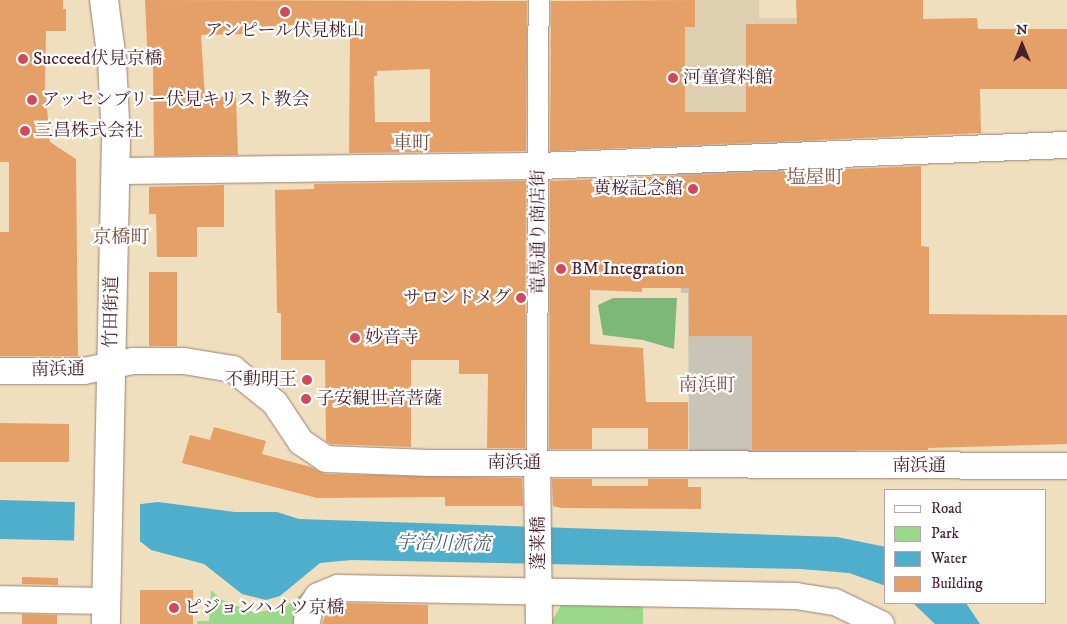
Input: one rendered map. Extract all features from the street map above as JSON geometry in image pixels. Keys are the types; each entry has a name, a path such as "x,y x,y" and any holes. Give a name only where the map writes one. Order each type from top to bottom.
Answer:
{"main road":[{"name":"竹田街道","path":"104,0 114,85 115,171 106,602"}],"street":[{"name":"竜馬通り商店街","path":"537,463 539,0"},
{"path":"115,171 539,166 1067,145"},
{"name":"南浜通","path":"0,370 84,370 133,361 184,361 233,369 275,403 301,442 326,459 537,463 1067,466"},
{"name":"蓬莱橋","path":"537,463 539,624"},
{"path":"307,621 310,608 318,596 338,588 539,587 809,597 848,606 881,624"},
{"path":"0,600 106,602"}],"shaded area":[{"path":"653,0 759,0 759,18 818,18 818,148 653,148"},
{"path":"826,166 827,296 856,295 857,454 689,455 688,293 681,293 681,259 675,259 675,167"}],"green space":[{"path":"613,298 677,298 674,349 643,340 603,335 598,305"},
{"path":"211,590 222,600 255,613 287,606 306,590 305,624 197,624 197,621 209,621"},
{"path":"563,602 643,603 643,624 550,624"}],"water":[{"name":"宇治川派流","path":"0,500 141,504 158,502 235,512 277,512 299,519 837,537 884,547 884,585 849,573 801,569 351,560 320,563 280,596 266,600 242,594 204,564 151,550 141,542 0,539"},
{"path":"914,604 967,604 980,624 935,624"}],"pier":[{"path":"75,499 140,501 140,544 74,543"}],"building":[{"path":"0,0 63,0 63,9 66,9 66,31 46,31 45,87 50,142 76,159 78,356 0,356 0,232 9,232 9,162 0,162"},
{"path":"145,0 527,1 526,151 349,153 350,36 330,37 329,24 247,27 247,34 201,35 205,97 236,97 238,155 154,156 153,67 148,67","holes":["430,69 430,122 375,122 374,76 377,76 377,71"]},
{"path":"695,0 695,27 685,27 685,112 746,112 746,24 797,24 796,0 923,0 923,19 977,18 978,29 1067,29 1067,89 980,89 981,133 550,151 551,1"},
{"path":"921,166 921,246 929,247 929,314 1067,315 1067,444 928,448 928,450 752,450 752,336 689,336 689,288 642,288 642,292 590,290 590,344 643,348 646,402 688,402 688,449 648,449 648,428 592,428 592,449 549,449 550,181"},
{"path":"526,181 525,448 487,448 488,374 459,374 459,360 411,360 411,447 331,444 326,441 325,360 281,360 281,313 277,313 275,190 314,189 314,184"},
{"path":"224,185 224,227 197,227 197,257 157,257 156,214 149,214 149,187"},
{"path":"149,272 177,272 177,346 149,346"},
{"path":"0,423 69,424 69,462 0,462"},
{"path":"214,427 266,441 262,454 311,467 325,474 522,478 523,506 445,506 445,497 317,498 182,463 190,435 210,440"},
{"path":"552,479 592,479 592,486 648,486 648,479 688,479 688,487 701,487 701,509 561,508 553,506"},
{"path":"22,577 58,578 58,585 22,584"},
{"name":"ピジョンハイツ京橋","path":"140,590 193,590 193,624 140,624"},
{"path":"341,603 428,605 428,624 322,624 328,608"},
{"path":"22,614 57,615 57,624 22,624"}],"place":[{"name":"アンピール伏見桃山","path":"285,12"},
{"name":"Succeed伏見京橋","path":"23,59"},
{"name":"河童資料館","path":"673,78"},
{"name":"アッセンブリー伏見キリスト教会","path":"32,100"},
{"name":"三昌株式会社","path":"25,131"},
{"name":"黄桜記念館","path":"693,189"},
{"name":"BM Integration","path":"561,269"},
{"name":"サロンドメグ","path":"521,298"},
{"name":"妙音寺","path":"355,338"},
{"name":"不動明王","path":"307,380"},
{"name":"子安観世音菩薩","path":"306,399"},
{"name":"ピジョンハイツ京橋","path":"174,608"}],"district":[{"name":"車町","path":"412,144"},
{"name":"塩屋町","path":"815,178"},
{"name":"京橋町","path":"121,238"},
{"name":"南浜町","path":"707,386"}]}
